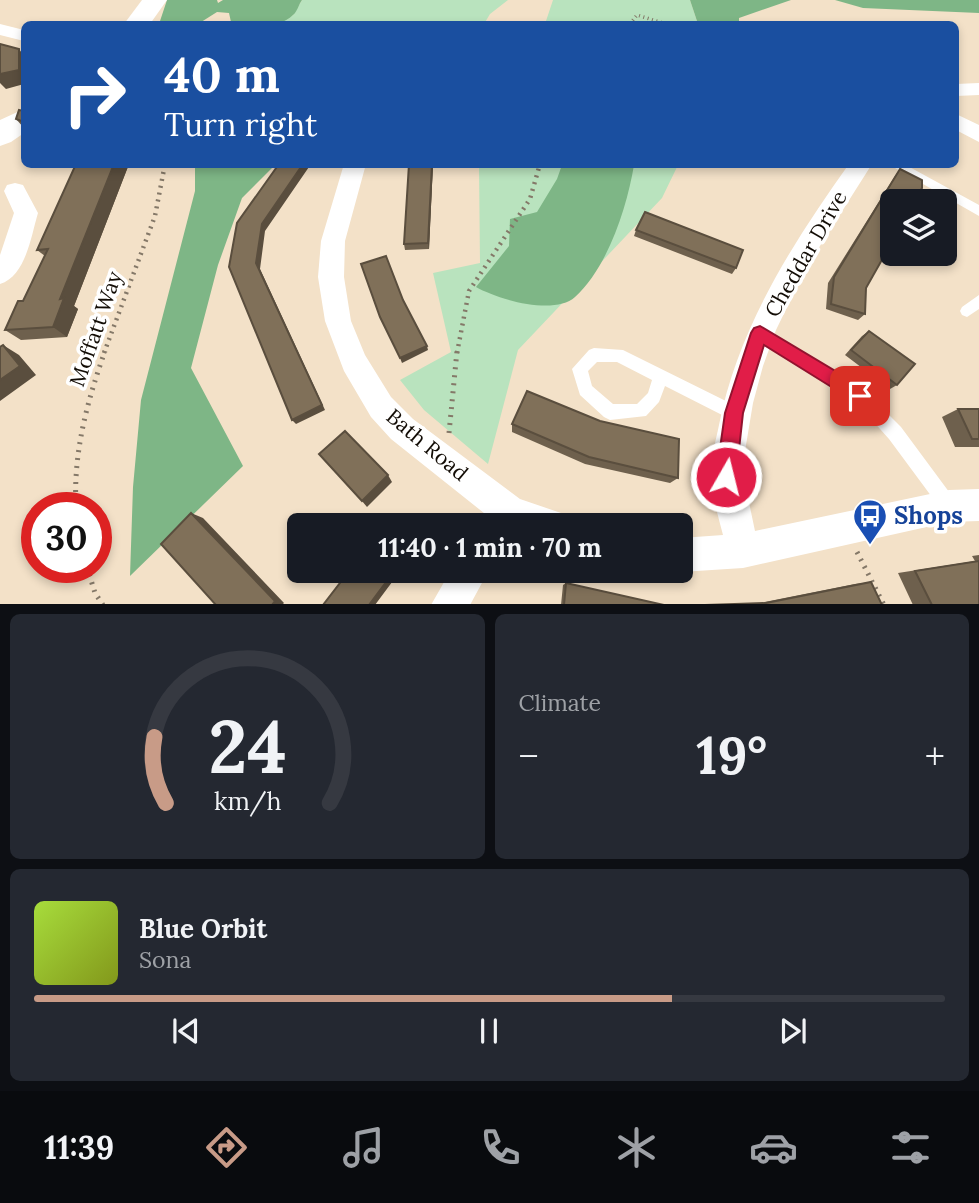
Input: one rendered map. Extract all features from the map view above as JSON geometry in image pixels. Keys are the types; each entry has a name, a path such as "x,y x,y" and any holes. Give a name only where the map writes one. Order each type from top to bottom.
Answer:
{"main road":[{"path":"138,21 155,0"},
{"path":"0,135 21,121"}],"street":[{"path":"0,29 21,35"},
{"path":"959,90 979,89"},
{"path":"959,123 979,135"},
{"name":"Bath Road","path":"354,168 333,241 331,277 338,321 354,362 381,407 402,429 500,513"},
{"name":"Cheddar Drive","path":"743,551 726,477 734,413 760,333 818,226 858,168"},
{"path":"0,274 13,256 26,213 15,191"},
{"path":"693,554 743,551 964,505"},
{"path":"449,604 463,583"}],"lane":[{"path":"901,168 979,211"},
{"path":"967,312 979,301"},
{"path":"760,333 860,396 964,505"},
{"path":"660,377 654,397 640,411 610,412 585,390 580,369 594,355 618,355 734,413"}],"path":[{"path":"632,21 637,15 656,21"},
{"name":"Moffatt Way","path":"75,492 74,473 89,397 129,280 155,216 164,168"},
{"path":"446,464 458,341 469,291 530,199 539,168"},
{"path":"845,529 884,604"},
{"path":"92,583 103,604"}],"green space":[{"path":"167,0 217,0 218,3 223,0 302,0 294,14 285,21 231,21 229,13 217,12 203,21 160,21"},
{"path":"302,0 508,0 490,14 486,21 282,21 293,15"},
{"path":"553,0 690,0 697,21 546,21"},
{"path":"690,0 791,0 739,18 739,21 697,21"},
{"path":"835,0 979,0 979,13 863,8"},
{"path":"195,168 272,168 242,198 218,265 191,368 243,466 130,576 133,487 141,400 195,191"},
{"path":"479,168 677,168 662,198 518,350 488,464 424,410 400,380 451,352 433,273 480,263"},
{"path":"561,168 633,168 614,236 587,284 566,303 554,305 526,304 476,287 509,246 510,219 537,212"}],"building":[{"path":"0,44 19,49 19,70 0,74"},
{"path":"19,110 21,110 21,121 16,119"},
{"path":"74,168 112,168 60,299 64,298 53,327 5,330 18,301 23,301 48,249 37,250"},
{"path":"276,168 300,168 262,224 256,263 322,405 292,420 229,267 237,223"},
{"path":"409,168 432,168 428,243 404,244"},
{"path":"900,169 922,180 921,189 888,189"},
{"path":"880,202 880,263 866,288 865,314 831,304 834,277"},
{"path":"645,212 743,250 736,268 636,230"},
{"path":"386,256 403,300 427,346 400,358 380,317 361,264"},
{"path":"869,331 915,364 897,385 851,350"},
{"path":"3,345 20,366 0,380 0,347"},
{"path":"527,391 600,421 679,439 678,478 589,457 512,424"},
{"path":"958,409 979,409 979,439 972,439"},
{"path":"345,431 388,475 362,501 319,454"},
{"path":"191,513 275,601 273,604 215,604 161,544"},
{"path":"979,561 979,604 932,604 915,571"},
{"path":"871,582 882,604 736,604 766,603"},
{"path":"340,583 385,583 370,604 324,604"},
{"path":"566,583 660,604 564,604"}],"place":[{"name":"Shops","path":"870,546"}],"route":[{"path":"726,477 734,413 760,333 860,396"}]}
